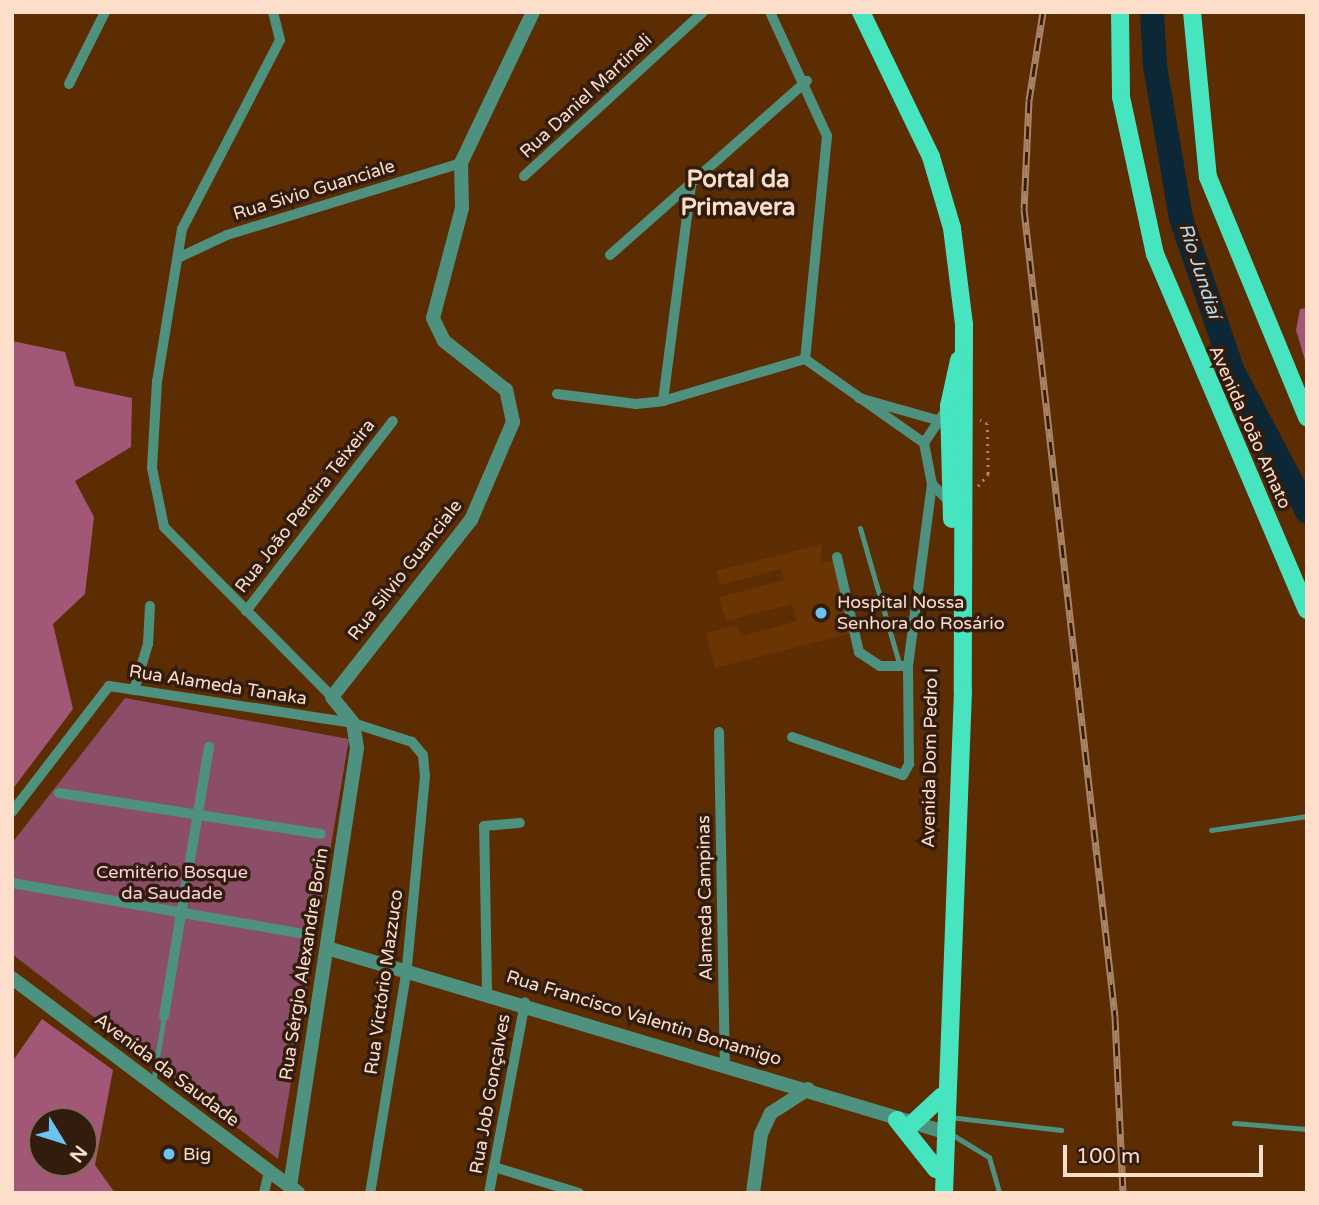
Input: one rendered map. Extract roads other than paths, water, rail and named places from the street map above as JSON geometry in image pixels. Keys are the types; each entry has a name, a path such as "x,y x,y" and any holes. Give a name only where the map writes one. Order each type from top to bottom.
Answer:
{"main road":[{"name":"Avenida Dom Pedro I","path":"861,12 931,158 952,228 964,325 967,382 957,409"},
{"name":"Avenida João Amato","path":"1120,12 1121,97 1155,254 1307,610"},
{"path":"1192,12 1208,177 1307,417"},
{"name":"Avenida Dom Pedro I","path":"944,1193 960,508 957,409 964,325"},
{"name":"Avenida Dom Pedro I","path":"934,1193 936,1168 946,1127 941,1097 960,508"},
{"path":"936,1168 905,1122 941,1097"}],"street":[{"path":"69,84 105,12"},
{"path":"273,12 280,40 182,229 180,257 157,381 156,507 164,527 332,697 353,723"},
{"path":"461,163 533,12"},
{"name":"Rua Daniel Martineli","path":"524,176 703,12"},
{"path":"770,12 807,81 827,136 805,359"},
{"path":"610,255 807,81"},
{"name":"Rua Sivio Guanciale","path":"180,257 227,235 461,163"},
{"name":"Rua Silvio Guanciale","path":"332,697 471,520 505,446 513,405 497,382 434,328 462,208 461,163"},
{"path":"663,401 691,186"},
{"path":"805,359 846,393 924,443"},
{"path":"557,394 636,404 663,401 805,359"},
{"path":"846,393 937,421"},
{"path":"792,737 904,775 909,764 904,666 932,484 924,443 937,421 957,409"},
{"name":"Rua João Pereira Teixeira","path":"246,611 393,421"},
{"path":"932,484 960,508"},
{"path":"837,557 859,652 880,666 904,666"},
{"path":"134,690 148,644 150,606"},
{"name":"Rua Alameda Tanaka","path":"12,812 109,686 353,723 412,742 423,755 425,776"},
{"name":"Rua Sérgio Alexandre Borin","path":"294,1189 357,748 353,723"},
{"name":"Alameda Campinas","path":"719,732 725,1062"},
{"path":"164,1016 209,747"},
{"name":"Rua Victório Mazzuco","path":"370,1193 407,968 425,776"},
{"path":"60,793 321,834"},
{"path":"487,991 484,826 520,823"},
{"path":"12,883 310,935"},
{"name":"Rua Francisco Valentin Bonamigo","path":"327,948 407,968 725,1062 905,1122 946,1127"},
{"name":"Avenida da Saudade","path":"12,978 294,1189"},
{"name":"Rua Job Gonçalves","path":"489,1193 525,1002"},
{"path":"753,1193 761,1134 771,1113 808,1089"},
{"path":"494,1167 579,1193"},
{"path":"264,1193 270,1171"}],"lane":[{"path":"860,528 904,666"},
{"path":"1211,830 1307,816"},
{"path":"153,1082 164,1016"},
{"path":"1234,1123 1307,1129"},
{"path":"946,1127 1061,1130"},
{"path":"946,1127 989,1157 999,1193"}],"waterway":[{"name":"Rio Jundiaí","path":"1152,12 1155,66 1181,218 1232,369 1307,511"}],"railway":[{"path":"1043,12 1029,100 1024,209 1115,1017 1123,1193"}],"place":[{"name":"Hospital Nossa Senhora do Rosário","path":"821,613"},
{"name":"Big","path":"169,1154"}],"district":[{"name":"Portal da Primavera","path":"738,194"}],"park label":[{"name":"Cemitério Bosque da Saudade","path":"172,883"}]}
